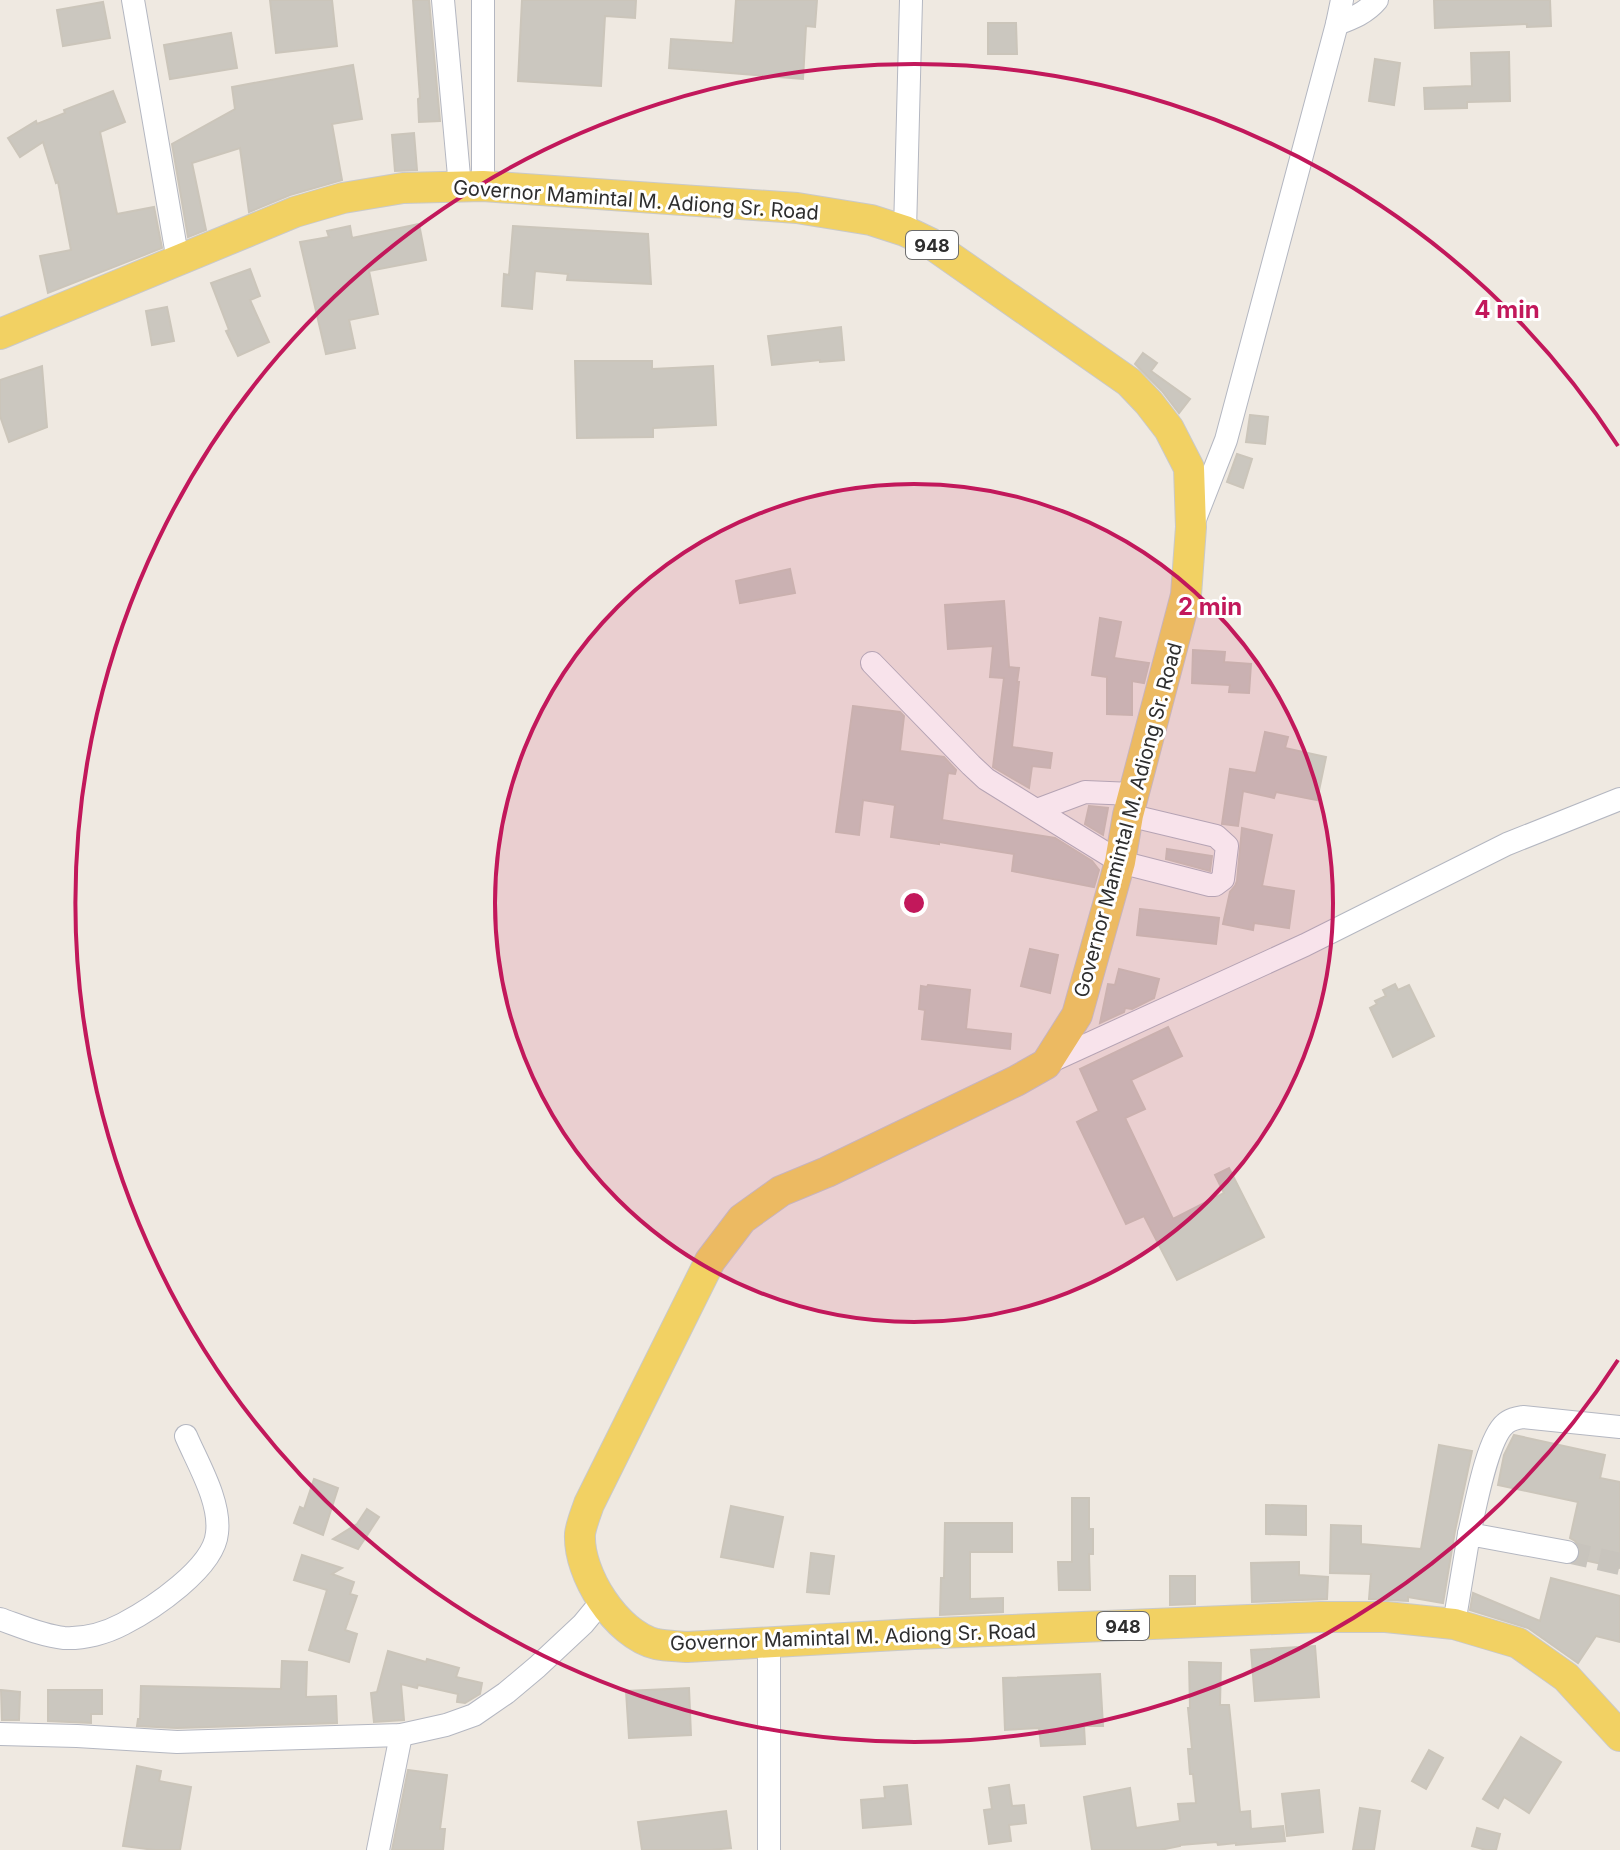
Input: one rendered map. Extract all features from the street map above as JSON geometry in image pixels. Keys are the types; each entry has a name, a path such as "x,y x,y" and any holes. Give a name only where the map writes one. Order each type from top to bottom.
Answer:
{"main road":[{"name":"Governor Mamintal M. Adiong Sr. Road","path":"0,334 295,212 343,198 403,188 471,187 797,208 871,220 930,243 1129,382 1169,429 1189,468 1191,527 1186,595 1130,804 1120,862 1077,1015 1046,1064 827,1172 781,1191 742,1219 710,1261 589,1504 580,1533 584,1564 602,1601 615,1618 635,1635 656,1644 687,1647 1321,1617 1386,1617 1454,1624 1518,1643 1566,1677 1620,1736"}],"street":[{"path":"133,0 178,261"},
{"path":"443,0 471,187"},
{"path":"471,187 483,0"},
{"path":"905,231 911,0"},
{"path":"1191,527 1226,440 1342,0"},
{"path":"1337,24 1370,9 1377,0"},
{"path":"872,663 986,779 1120,862 1210,885 1220,882 1224,876 1227,846 1216,836 1130,804 1085,792 1037,810"},
{"path":"1046,1064 1305,945 1507,844 1620,799"},
{"path":"1454,1624 1469,1534 1489,1453 1498,1431 1513,1419 1531,1417 1620,1427"},
{"path":"0,1619 64,1638 91,1636 122,1625 189,1578 206,1559 217,1536 217,1513 186,1436"},
{"path":"1469,1534 1567,1552"},
{"path":"0,1734 177,1742 401,1735 474,1715 537,1667 583,1624 602,1601"},
{"path":"769,1644 769,1850"},
{"path":"378,1850 401,1735"}],"building":[{"path":"270,0 332,0 337,46 276,53"},
{"path":"413,0 429,0 440,121 419,122"},
{"path":"522,0 636,0 635,18 605,16 601,86 518,81"},
{"path":"736,0 817,0 815,27 806,26 803,79 669,68 671,39 733,43"},
{"path":"1434,0 1550,0 1551,26 1527,27 1527,24 1435,28"},
{"path":"103,2 110,38 63,46 57,10"},
{"path":"988,23 1016,23 1017,54 988,54"},
{"path":"231,33 237,68 170,79 164,45"},
{"path":"1509,52 1510,101 1467,102 1467,108 1425,109 1424,88 1472,86 1471,53"},
{"path":"1375,59 1400,63 1394,105 1369,101"},
{"path":"353,65 362,119 332,124 342,180 290,195 249,212 240,148 192,163 206,230 188,237 172,144 235,109 232,87"},
{"path":"113,91 125,122 100,132 117,214 154,207 162,248 48,293 40,256 71,250 58,182 43,142 20,157 8,138 36,121 37,124"},
{"path":"414,133 417,170 395,171 392,135"},
{"path":"419,224 426,260 369,271 378,314 349,320 355,348 326,354 300,242 329,237 327,231 350,226 352,238"},
{"path":"513,226 648,234 651,284 567,280 568,274 535,271 532,309 502,306 504,274 509,275"},
{"path":"250,269 260,296 250,300 269,342 238,356 226,331 229,330 211,283"},
{"path":"167,307 174,341 152,345 146,311"},
{"path":"841,327 844,360 772,365 768,336"},
{"path":"1143,353 1157,363 1151,371 1190,399 1179,413 1135,364"},
{"path":"575,361 652,361 652,369 713,366 716,425 653,428 653,437 577,438"},
{"path":"42,366 47,427 9,442 0,416 0,380"},
{"path":"1250,415 1268,417 1265,444 1246,442"},
{"path":"1237,454 1252,459 1243,488 1227,482"},
{"path":"790,569 795,593 740,603 736,581"},
{"path":"1004,601 1009,667 1019,668 1012,747 1052,753 1050,768 1032,766 1029,788 993,767 1004,678 990,677 993,646 948,649 945,605"},
{"path":"1100,618 1121,622 1114,658 1149,663 1144,683 1132,681 1132,715 1107,714 1107,677 1092,675"},
{"path":"1193,650 1225,652 1224,662 1251,664 1249,693 1229,692 1230,685 1192,683"},
{"path":"853,706 900,712 904,716 900,751 944,757 956,770 955,774 948,773 942,820 1055,838 1092,861 1099,870 1094,887 1012,871 1014,854 891,837 895,805 863,800 859,835 836,832"},
{"path":"1265,732 1288,737 1285,748 1326,757 1317,800 1276,792 1274,798 1243,791 1238,826 1222,824 1230,769 1256,773"},
{"path":"1089,806 1108,808 1103,835 1085,824"},
{"path":"1242,828 1272,835 1262,886 1294,891 1289,928 1254,923 1253,930 1223,924 1230,892 1237,881"},
{"path":"1167,849 1212,856 1210,871 1166,859"},
{"path":"1140,909 1219,918 1216,944 1137,935"},
{"path":"1030,949 1058,955 1050,993 1021,986"},
{"path":"1119,969 1159,979 1154,998 1132,1009 1125,1008 1124,1012 1100,1023 1108,984 1115,985"},
{"path":"1395,984 1398,990 1409,985 1434,1036 1393,1057 1370,1008 1377,1004 1375,1001 1386,996 1383,990"},
{"path":"921,986 970,990 966,1029 1011,1034 1010,1049 922,1039 925,1010 919,1009"},
{"path":"1168,1027 1182,1056 1131,1080 1145,1109 1125,1118 1173,1219 1224,1193 1215,1175 1229,1168 1264,1237 1177,1280 1144,1216 1126,1224 1077,1122 1099,1111 1080,1069"},
{"path":"1514,1435 1605,1455 1600,1478 1620,1482 1620,1568 1579,1559 1580,1547 1570,1538 1578,1502 1498,1485 1504,1455"},
{"path":"1439,1445 1472,1451 1443,1603 1408,1597 1408,1601 1369,1599 1371,1574 1330,1573 1331,1525 1361,1526 1361,1544 1421,1549"},
{"path":"314,1479 338,1488 323,1535 294,1523 300,1507 304,1509"},
{"path":"1072,1498 1089,1498 1089,1529 1093,1529 1093,1554 1089,1554 1090,1590 1059,1590 1058,1562 1072,1562"},
{"path":"1266,1505 1306,1506 1306,1535 1266,1534"},
{"path":"731,1506 783,1517 773,1567 721,1557"},
{"path":"367,1509 379,1517 358,1549 333,1539 357,1524"},
{"path":"945,1523 1012,1523 1012,1552 970,1552 970,1599 1003,1598 1003,1612 940,1615"},
{"path":"811,1553 834,1556 829,1594 807,1592"},
{"path":"302,1555 342,1568 332,1574 354,1582 350,1594 357,1596 345,1630 357,1634 349,1662 309,1650 327,1590 294,1580"},
{"path":"1299,1562 1299,1575 1328,1577 1327,1599 1252,1602 1251,1563"},
{"path":"1170,1576 1195,1576 1195,1604 1170,1605"},
{"path":"1551,1578 1620,1596 1620,1642 1596,1636 1578,1663 1528,1628 1470,1610 1473,1593 1540,1621"},
{"path":"1315,1646 1319,1697 1255,1701 1251,1650"},
{"path":"388,1651 459,1668 456,1677 482,1683 480,1694 465,1703 457,1702 458,1694 401,1684 404,1720 374,1722 371,1693 377,1692"},
{"path":"282,1661 307,1662 306,1697 336,1696 337,1723 177,1728 137,1726 141,1686 281,1689"},
{"path":"1189,1662 1221,1663 1220,1705 1229,1705 1240,1812 1250,1811 1251,1829 1283,1826 1285,1841 1236,1845 1218,1845 1217,1842 1160,1850 1092,1850 1084,1797 1130,1788 1136,1828 1180,1821 1178,1804 1196,1803 1188,1749 1192,1749 1188,1708"},
{"path":"1100,1674 1103,1726 1084,1726 1085,1744 1041,1746 1039,1728 1005,1730 1003,1678"},
{"path":"689,1688 691,1735 629,1738 626,1691"},
{"path":"1,1690 20,1692 19,1720 2,1720"},
{"path":"48,1690 102,1690 102,1714 91,1714 91,1723 48,1721"},
{"path":"1521,1737 1561,1762 1529,1813 1504,1797 1498,1808 1483,1799"},
{"path":"1429,1750 1443,1758 1426,1789 1412,1781"},
{"path":"137,1766 161,1771 159,1781 191,1787 180,1850 123,1846"},
{"path":"408,1770 447,1775 440,1829 445,1829 443,1850 392,1850"},
{"path":"907,1785 911,1824 863,1828 861,1800 885,1798 884,1787"},
{"path":"1009,1785 1012,1806 1024,1805 1026,1823 1009,1825 1011,1841 989,1844 984,1810 992,1809 989,1788"},
{"path":"1319,1790 1323,1832 1287,1836 1282,1794"},
{"path":"1360,1808 1380,1811 1374,1850 1353,1850"},
{"path":"726,1811 731,1848 642,1850 638,1822"},
{"path":"1477,1828 1500,1834 1496,1850 1472,1846"}],"tunnel":[{"path":"1567,1552 1620,1564"}]}
